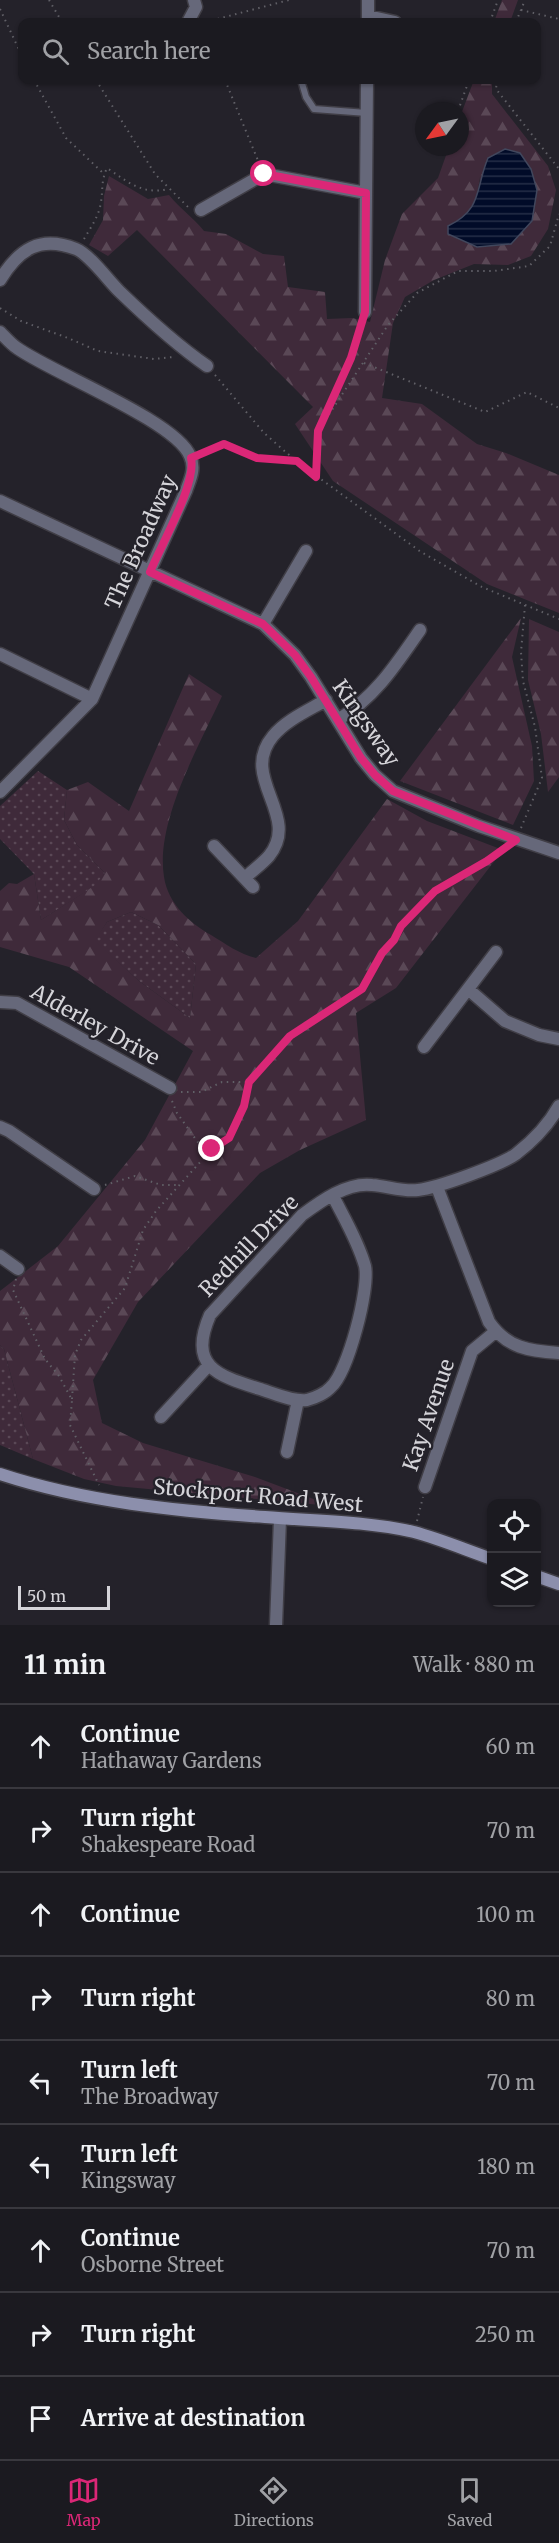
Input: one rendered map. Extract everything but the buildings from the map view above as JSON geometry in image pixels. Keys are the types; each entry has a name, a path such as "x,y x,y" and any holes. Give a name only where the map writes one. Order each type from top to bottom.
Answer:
{"main road":[{"name":"Stockport Road West","path":"0,1472 19,1481"},
{"name":"Stockport Road West","path":"0,1480 19,1481 104,1499 208,1514 376,1526 414,1532 487,1557"},
{"path":"541,1577 559,1584"}],"street":[{"path":"190,18 196,7 194,0"},
{"path":"368,0 368,18"},
{"path":"365,312 368,84"},
{"path":"201,210 264,174 366,193"},
{"path":"0,280 12,261 35,245 42,243 78,249 160,330 207,366"},
{"name":"The Broadway","path":"0,332 16,348 129,408 176,438 187,449 194,469 92,699 0,792"},
{"name":"Kingsway","path":"0,501 263,624 295,655 326,700 361,758 393,791 516,840"},
{"path":"263,624 306,551"},
{"path":"338,720 366,701 380,687 420,630"},
{"path":"0,654 92,699"},
{"path":"214,846 249,882 269,856 280,827 262,774 264,749 280,729 326,700"},
{"path":"516,840 559,853"},
{"path":"424,1047 496,952"},
{"path":"468,989 505,1021 538,1035 559,1039"},
{"name":"Alderley Drive","path":"0,1002 17,1003 172,1089"},
{"name":"Redhill Drive","path":"208,1366 202,1354 201,1343 202,1332 210,1315 302,1215 353,1187 370,1184 415,1191 437,1187 515,1155 551,1121 559,1106"},
{"path":"0,1127 94,1189"},
{"path":"437,1187 489,1322 495,1332 509,1343 528,1351 559,1353"},
{"name":"Redhill Drive","path":"297,1400 317,1396 332,1387 343,1371 367,1284 365,1268 352,1234 333,1196"},
{"path":"0,1256 18,1269"},
{"name":"Kay Avenue","path":"425,1487 472,1351 495,1332"},
{"path":"161,1417 208,1366 225,1378 297,1400 287,1452"},
{"path":"276,1625 280,1519"}],"lane":[{"path":"302,84 306,97 314,110 367,113"}],"path":[{"path":"49,0 60,18"},
{"path":"221,18 289,0"},
{"path":"491,18 498,0"},
{"path":"518,18 525,0"},
{"path":"0,9 18,47"},
{"path":"521,10 559,20"},
{"path":"36,84 66,138 104,174"},
{"path":"98,84 154,174 186,207 201,210"},
{"path":"227,84 264,174"},
{"path":"461,102 468,84"},
{"path":"496,84 496,88 559,169"},
{"path":"78,249 96,219 101,201 100,183 107,168 133,185 152,192 168,189"},
{"path":"318,431 387,326 417,293 458,271 494,271 530,266 550,246 559,214"},
{"path":"0,308 21,321 98,351 154,359 191,355"},
{"path":"316,477 318,431 351,358 365,312"},
{"path":"363,363 485,412 527,392 559,408"},
{"path":"207,366 264,433 316,477 421,552 482,587 559,619"},
{"path":"191,458 224,444 257,458 297,461"},
{"path":"104,1499 70,1425 75,1355 81,1340 125,1288 143,1230 156,1211 207,1155 229,1138 244,1106 249,1082 290,1036 362,989 382,953 394,940 401,926 435,891 487,861 516,840 542,778 535,727 523,681 520,652 525,604"},
{"path":"207,1155 177,1113 171,1098 172,1089 201,1092 222,1082 249,1082"},
{"path":"94,1189 122,1178 135,1176 161,1185 181,1185"},
{"path":"18,1269 13,1290 45,1359 72,1399"},
{"path":"414,1532 425,1487"}],"green space":[{"path":"502,0 518,0 511,18 495,18"},
{"path":"472,84 492,84 492,94 548,166 556,190 548,229 531,256 508,265 474,264 434,280 405,297 393,323 382,398 422,404 477,444 506,453 559,475 559,613 487,584 333,481 295,424 313,407 137,230 108,256 89,245 103,220 104,196 109,176 148,199 169,195 204,231 226,234 263,254 284,256 288,287 325,292 327,319 352,318 370,322 385,260 402,214 438,178 446,156 469,156 469,102 466,102","holes":["480,177 477,247 448,226 457,222 472,207"]},
{"path":"521,618 512,657 532,746 534,781 513,825 400,781"},
{"path":"529,619 559,632 559,777 548,792 541,734 528,680"},
{"path":"189,674 222,696 191,761 172,809 163,855 164,877 170,896 181,912 195,925 233,948 256,958 298,921 387,799 427,821 503,850 396,988 356,1013 366,1120 300,1150 260,1173 138,1302 93,1380 102,1423 143,1443 255,1477 332,1506 116,1486 84,1479 33,1459 4,1349 0,1345 0,1291 58,1246 145,1140 193,1051 69,967 0,947 0,891 9,883 17,884 34,874 41,920 94,886 105,873 77,845 64,820 67,790 88,782 129,811","holes":["131,912 158,925 196,964 190,1018 139,981 95,941 107,922"]},
{"path":"38,771 67,790 64,820 77,845 105,873 95,886 41,920 34,874 0,839 0,806"},
{"path":"131,912 158,925 196,964 190,1018 139,981 94,941 107,922"},
{"path":"0,1345 4,1349 33,1459 0,1445"}],"water":[{"path":"505,149 520,153 531,169 537,190 532,221 511,244 477,247 448,234 448,226 467,213 473,205 488,158"}],"route":[{"path":"212,1149 229,1138 244,1106 249,1082 290,1036 362,989 382,953 394,940 401,926 435,891 487,861 516,840 393,791 361,758 295,655 263,624 150,572 194,469 191,458 224,444 246,451 257,458 297,461 316,477 318,431 351,358 365,312 366,193 264,174"}]}
